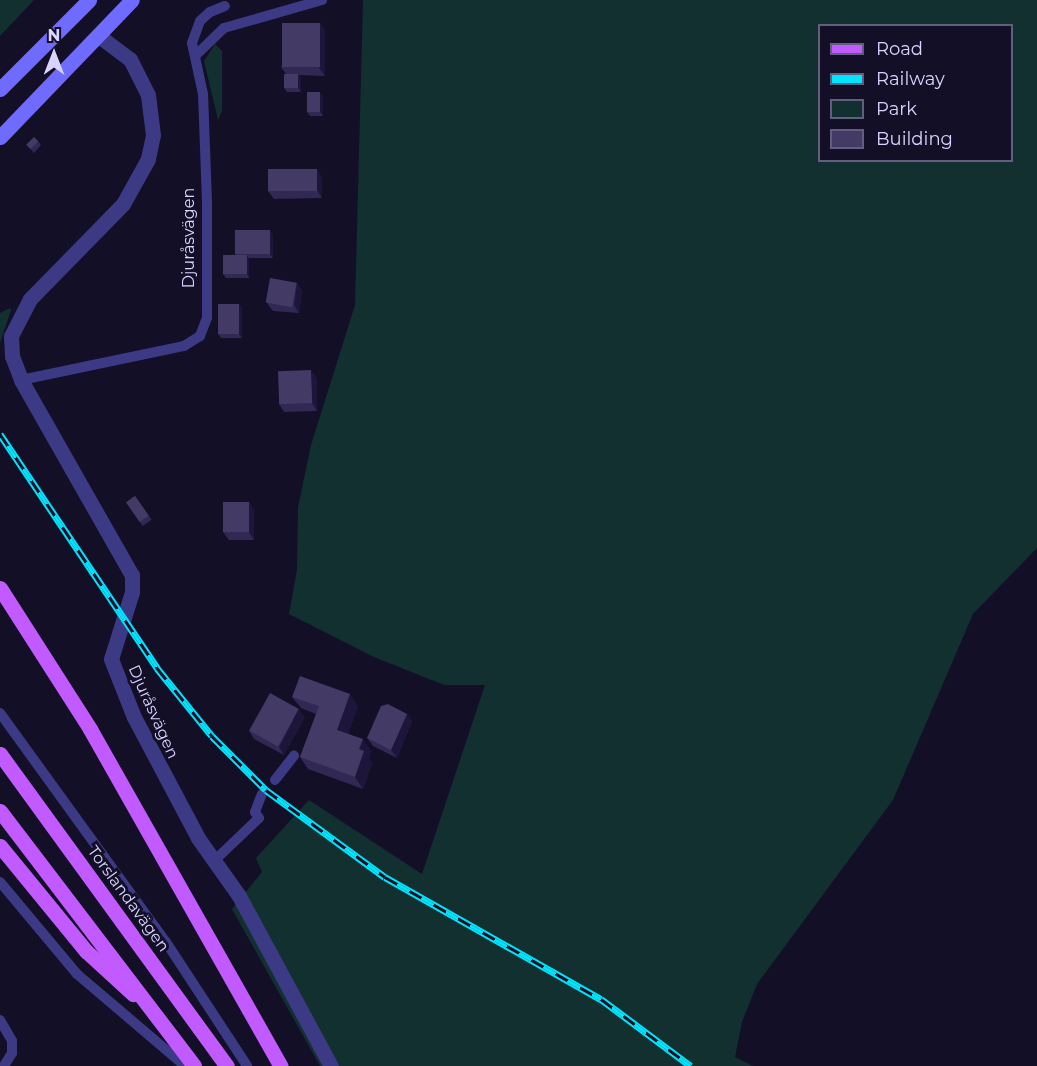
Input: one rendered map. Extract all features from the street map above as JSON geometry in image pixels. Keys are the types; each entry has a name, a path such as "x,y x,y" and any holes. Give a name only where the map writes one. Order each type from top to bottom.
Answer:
{"main road":[{"path":"0,588 84,719 281,1066"},
{"name":"Torslandavägen","path":"0,754 227,1066"},
{"path":"0,811 162,1020 194,1066"},
{"path":"0,846 86,951 162,1020"}],"street":[{"path":"0,89 89,0"},
{"path":"0,137 132,0"},
{"name":"Djuråsvägen","path":"99,36 130,59 148,95 153,135 148,159 123,204 30,299 18,318 11,336 12,356 21,380 128,564 132,592 111,658 116,676 161,772 214,861 239,896 331,1066"}],"lane":[{"path":"195,56 224,28 322,0"},
{"name":"Djuråsvägen","path":"21,380 184,346 200,336 207,318 207,202 202,94 192,43 200,21 210,12 225,6"},
{"path":"0,713 166,942 247,1066"},
{"path":"275,780 294,756"},
{"path":"214,861 259,818 255,812 262,794"},
{"path":"0,882 77,974 185,1066"},
{"path":"0,1020 12,1041 12,1053 4,1066"}],"green space":[{"path":"0,0 34,0 0,36"},
{"path":"363,0 1037,0 1037,548 973,614 893,800 757,984 742,1022 735,1057 753,1066 320,1066 232,909 262,872 256,858 309,800 422,874 485,685 444,685 374,657 289,614 297,570 298,507 311,445 355,305"},
{"path":"215,44 222,51 222,111 218,120 204,61"},
{"path":"10,308 11,310 0,343 0,313"}],"building":[{"path":"282,23 320,23 320,67 282,67"},
{"path":"284,74 298,74 298,88 284,88"},
{"path":"307,92 320,92 320,112 307,112"},
{"path":"34,137 38,141 30,149 26,145"},
{"path":"268,169 317,169 317,191 268,191"},
{"path":"235,230 270,230 270,254 235,254"},
{"path":"223,255 247,255 247,274 223,274"},
{"path":"270,278 297,283 292,307 266,303"},
{"path":"218,304 239,304 239,334 218,334"},
{"path":"311,370 312,403 279,404 278,371"},
{"path":"135,496 149,516 140,522 126,502"},
{"path":"223,502 249,502 249,532 223,532"},
{"path":"300,676 350,694 337,730 363,739 359,749 364,751 355,777 300,757 319,706 292,697"},
{"path":"270,693 299,709 278,747 249,731"},
{"path":"388,704 407,714 391,750 367,738 381,706"}],"railway":[{"path":"0,434 157,668 212,736 266,790 385,877 601,999 691,1066"}]}
